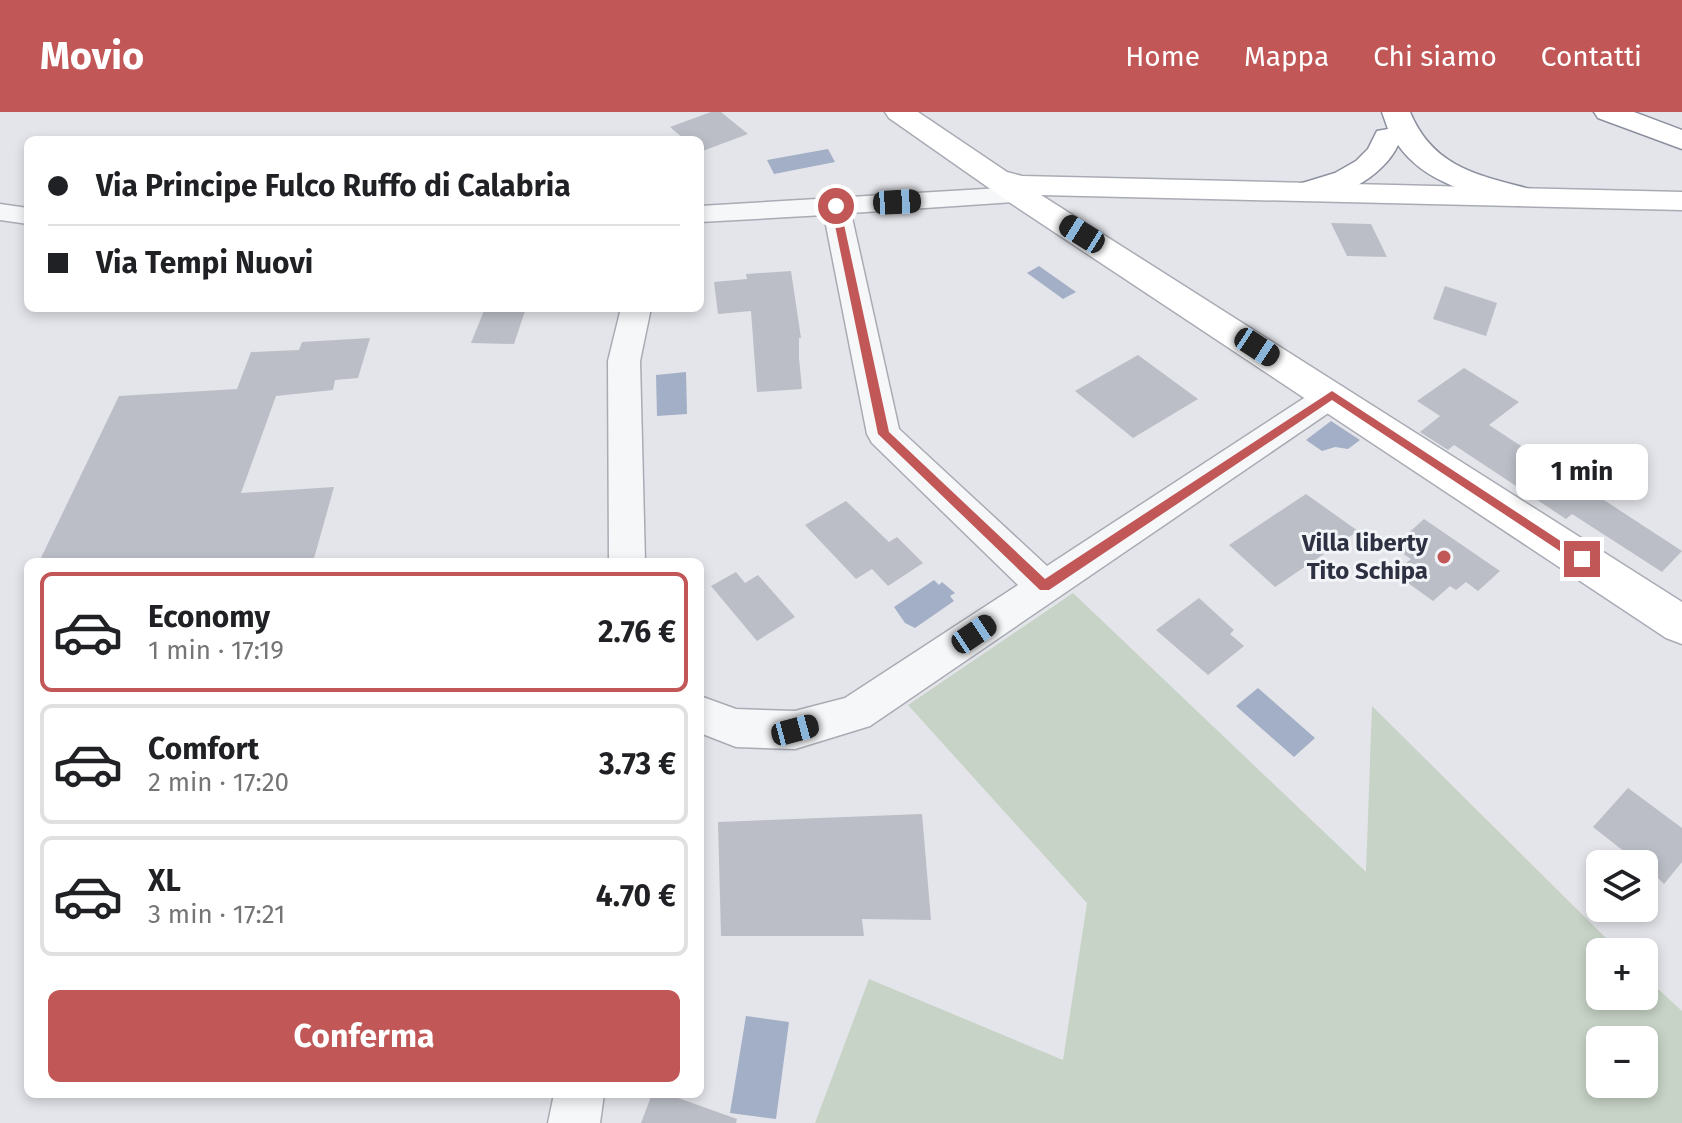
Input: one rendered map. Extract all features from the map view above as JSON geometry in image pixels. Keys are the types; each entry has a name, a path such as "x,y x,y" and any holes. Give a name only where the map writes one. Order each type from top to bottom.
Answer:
{"main road":[{"path":"899,112 1057,219 1103,217 1160,189 1310,190 1682,201"},
{"path":"1608,112 1682,139"},
{"path":"1624,112 1682,139"},
{"path":"1668,112 1682,118"},
{"path":"1388,120 1432,169 1435,178 1425,193"},
{"path":"1310,190 1339,183 1370,166 1383,149 1388,120"},
{"path":"1388,120 1394,171 1406,184 1425,193"},
{"path":"1414,150 1455,176 1519,196"},
{"path":"1008,186 1022,185 1103,217"},
{"path":"1057,219 1070,201 1103,217 1332,395 1682,625"}],"street":[{"path":"704,214 836,206 1008,186"},
{"path":"836,206 884,434 1045,587"},
{"path":"0,212 24,215"},
{"path":"627,558 624,361 635,312"},
{"path":"704,716 736,728 795,730 856,713 1332,395"},
{"path":"574,1123 578,1098"}],"green space":[{"path":"1073,593 1366,872 1372,706 1586,918 1586,922 1606,938 1586,938 1586,1010 1658,1010 1658,989 1682,1011 1682,1123 815,1123 869,979 1063,1060 1087,903 908,705"}],"water":[{"path":"828,149 835,162 774,174 767,160"},
{"path":"1039,266 1076,292 1063,299 1027,273"},
{"path":"686,372 687,414 657,416 656,375"},
{"path":"1331,421 1360,440 1348,449 1335,447 1322,451 1306,440"},
{"path":"934,580 939,585 942,582 955,593 950,596 954,601 915,628 905,623 894,607"},
{"path":"1258,688 1315,738 1294,757 1236,706"},
{"path":"746,1016 789,1022 776,1119 730,1113"}],"building":[{"path":"711,112 721,112 748,134 704,150 704,136 680,136 670,127"},
{"path":"1331,223 1371,224 1387,257 1347,256"},
{"path":"791,271 801,338 802,389 757,392 751,311 718,314 714,282 747,279 746,274"},
{"path":"1445,286 1497,303 1486,336 1433,319"},
{"path":"483,312 525,312 514,344 471,343"},
{"path":"370,338 358,378 335,380 333,390 276,396 241,493 334,487 314,558 41,558 119,396 237,389 251,352 299,350 302,342"},
{"path":"1138,355 1198,399 1133,438 1075,391"},
{"path":"1464,368 1519,402 1489,425 1682,551 1662,572 1572,514 1566,519 1454,445 1448,450 1420,432 1440,416 1417,401"},
{"path":"1306,494 1358,531 1275,587 1229,545"},
{"path":"846,501 889,542 897,537 923,563 888,586 872,569 856,579 805,525"},
{"name":"Villa liberty Tito Schipa","path":"1424,519 1500,571 1478,591 1466,582 1456,590 1450,586 1433,601 1394,573 1411,559 1393,547"},
{"path":"736,572 745,583 758,575 795,617 757,641 711,586"},
{"path":"1199,598 1234,630 1230,634 1244,646 1208,675 1156,630"},
{"path":"1628,788 1682,828 1682,862 1664,884 1658,878 1658,850 1622,850 1593,827"},
{"path":"922,814 931,920 862,919 864,936 721,936 718,822"},
{"path":"650,1098 678,1098 737,1119 736,1123 641,1123"}],"place":[{"name":"Villa liberty Tito Schipa","path":"1444,557"}],"route":[{"path":"836,206 884,434 1045,587 1332,395 1582,559"}]}
